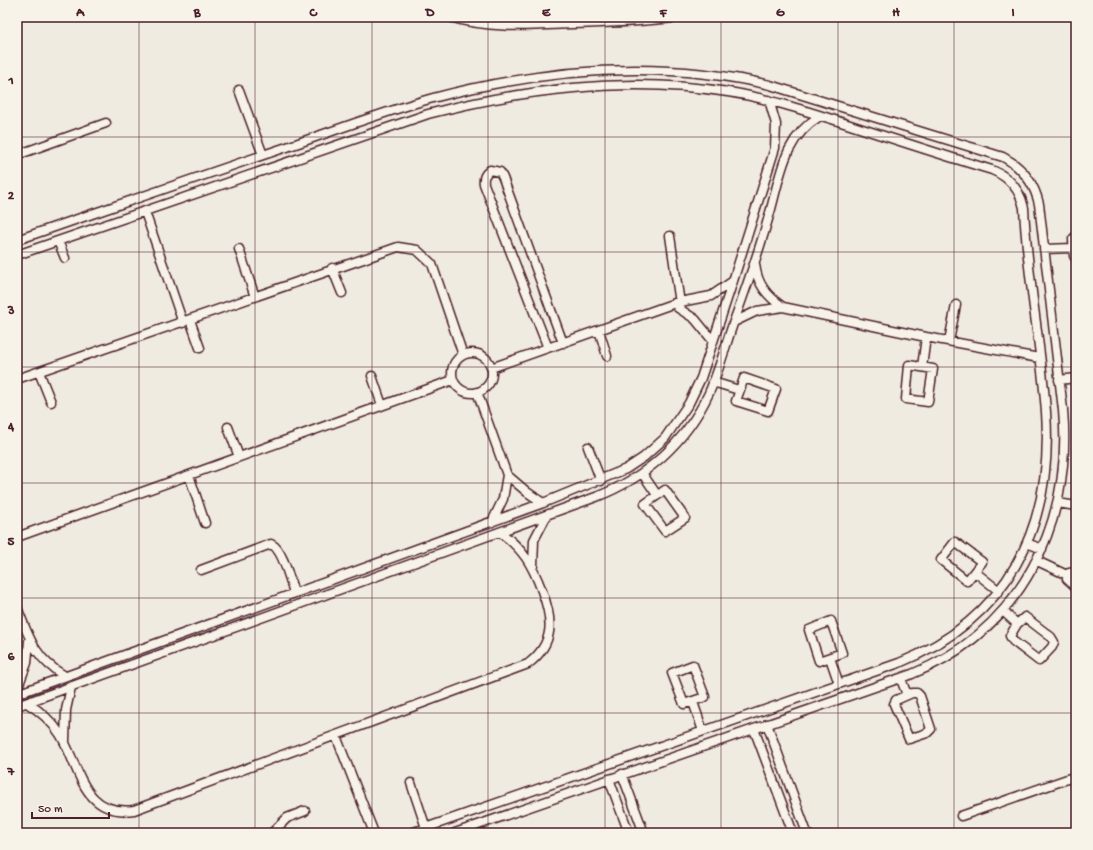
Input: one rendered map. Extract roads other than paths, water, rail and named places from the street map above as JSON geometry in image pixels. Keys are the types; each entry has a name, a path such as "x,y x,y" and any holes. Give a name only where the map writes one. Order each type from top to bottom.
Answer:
{"street":[{"path":"449,17 478,24 508,26 632,22 681,17"},
{"path":"17,240 262,155 430,99 529,77 616,70 681,72 732,77 790,91 1009,160 1024,172 1033,187 1039,204 1065,430 1065,450 1058,503 1042,549 1037,561 1003,611 986,629 958,651 928,668 901,679 622,774 478,825 465,831 455,833"},
{"path":"17,255 428,114 485,100 524,93 589,87 675,86 728,92 769,100 992,170 1012,183 1020,195 1024,208 1046,412 1045,457 1039,506 1027,543 1015,568 999,591 972,620 949,638 930,649 899,663 411,833"},
{"path":"239,90 262,155"},
{"path":"17,694 543,503 601,481 626,469 644,457 674,427 695,391 713,341 734,281 775,148 776,124 769,100"},
{"path":"17,706 607,493 642,473 664,455 685,432 702,407 713,382 755,263 787,153 800,131 820,116"},
{"path":"17,155 106,123"},
{"path":"292,145 297,159"},
{"path":"775,148 787,153"},
{"path":"548,348 484,184 483,178 490,170 500,172 503,178 563,343"},
{"path":"145,212 186,321 200,348"},
{"path":"670,236 681,306 695,318 713,341"},
{"path":"1076,236 1073,239 1074,256 1076,259"},
{"path":"58,241 65,258"},
{"path":"17,379 255,297 332,268 398,247 411,247 423,253 432,264 463,355"},
{"path":"1044,249 1073,248"},
{"path":"239,249 255,297"},
{"path":"755,263 756,272 763,289 768,296 783,307"},
{"path":"332,268 342,293"},
{"path":"491,368 667,306 681,306 711,296 734,281"},
{"path":"948,341 956,305"},
{"path":"734,322 757,311 783,307 926,337 1039,358"},
{"path":"599,330 607,356"},
{"path":"922,367 926,337"},
{"path":"478,354 486,359 491,368 489,383 477,392 463,391 453,380 453,365 463,355 478,354"},
{"path":"911,365 922,367 933,370 929,400 927,403 908,400 906,398 908,367 911,365"},
{"path":"40,372 51,402"},
{"path":"372,376 382,405"},
{"path":"745,378 776,390 768,411 736,401 739,390 745,378"},
{"path":"1059,380 1076,378"},
{"path":"17,537 453,380"},
{"path":"713,382 739,390"},
{"path":"477,392 507,475 503,499 492,522"},
{"path":"228,427 239,457"},
{"path":"588,446 601,481"},
{"path":"642,473 657,495"},
{"path":"189,475 205,523"},
{"path":"507,475 543,503"},
{"path":"666,491 684,516 683,520 666,531 663,530 645,504 657,495 666,491"},
{"path":"1058,503 1076,506"},
{"path":"533,567 534,540 547,515"},
{"path":"27,703 49,719 65,744 82,783 92,797 106,807 126,811 134,810 522,667 534,659 547,641 550,620 547,605 533,567 522,551 500,532"},
{"path":"458,534 462,545"},
{"path":"956,543 982,561 982,564 975,572 967,581 942,562 941,559 953,544 956,543"},
{"path":"1027,543 1042,549"},
{"path":"201,570 271,544 275,546 280,553 294,593"},
{"path":"1037,561 1067,575"},
{"path":"1067,575 1072,571 1076,572"},
{"path":"975,572 999,591"},
{"path":"1067,575 1068,582 1076,587"},
{"path":"17,607 29,640 44,661 65,676"},
{"path":"1003,611 1017,624"},
{"path":"1023,618 1027,618 1053,640 1053,644 1040,660 1037,661 1010,638 1010,633 1017,624 1023,618"},
{"path":"830,621 842,652 841,654 830,658 820,661 818,660 808,630 830,621"},
{"path":"17,689 27,663 29,640"},
{"path":"830,658 839,684"},
{"path":"692,665 705,696 704,698 693,702 685,705 683,703 672,674 673,672 692,665"},
{"path":"901,679 907,695"},
{"path":"65,744 66,710 71,687"},
{"path":"915,693 919,694 931,727 927,733 911,739 907,738 894,704 896,700 907,695 915,693"},
{"path":"693,702 703,731"},
{"path":"767,724 807,833"},
{"path":"754,729 793,833"},
{"path":"336,736 374,833"},
{"path":"622,774 644,833"},
{"path":"960,816 1076,776"},
{"path":"609,779 629,833"},
{"path":"411,783 426,828"},
{"path":"520,794 525,808"},
{"path":"783,806 796,801"},
{"path":"272,833 287,818 306,811"},
{"path":"478,825 481,833"}]}
